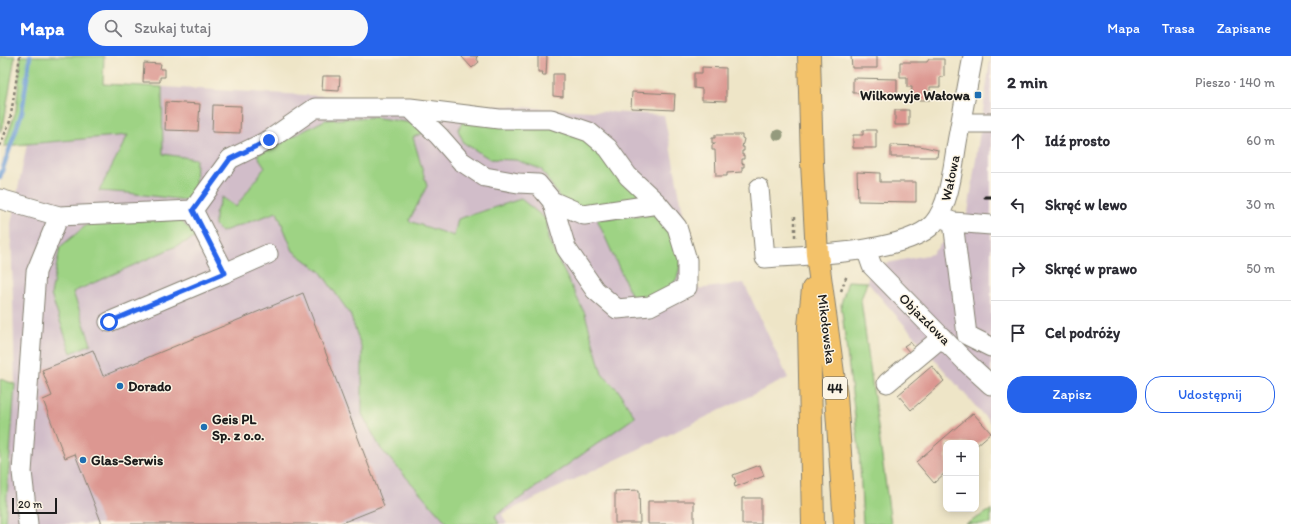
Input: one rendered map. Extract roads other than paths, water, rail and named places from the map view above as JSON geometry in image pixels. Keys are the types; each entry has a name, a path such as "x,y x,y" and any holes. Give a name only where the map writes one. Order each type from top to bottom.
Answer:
{"main road":[{"name":"Mikołowska","path":"809,56 812,163 817,254 836,396 844,524"},
{"name":"Mikołowska","path":"812,524 809,326 817,254"}],"street":[{"name":"Wałowa","path":"759,188 765,258 866,249 899,242 920,234 933,224 945,220 943,207 949,185 973,56"},
{"path":"193,210 230,159 269,140 315,108 410,108 499,120 550,119 589,132 608,148 628,176 658,204 677,227 687,260 687,287 650,306 617,309 595,290 566,248 552,202 538,184 518,183 485,177 461,161 439,136 410,108"},
{"path":"961,123 991,123"},
{"path":"0,199 59,216 193,210"},
{"path":"552,202 584,215 658,204"},
{"path":"193,210 225,273"},
{"path":"28,524 22,472 36,272 59,216"},
{"path":"967,334 945,220 991,225"},
{"name":"Objazdowa","path":"866,249 872,266 946,342 991,385"},
{"path":"109,322 268,254"},
{"path":"887,383 946,342 967,334 991,347"}],"waterway":[{"path":"0,177 22,112 30,56"}],"railway":[{"path":"985,197 991,197"}],"place":[{"name":"Wilkowyje Wałowa","path":"978,95"},
{"name":"Dorado","path":"120,386"},
{"name":"Geis PL Sp. z o.o.","path":"204,427"},
{"name":"Glas-Serwis","path":"83,460"}]}
